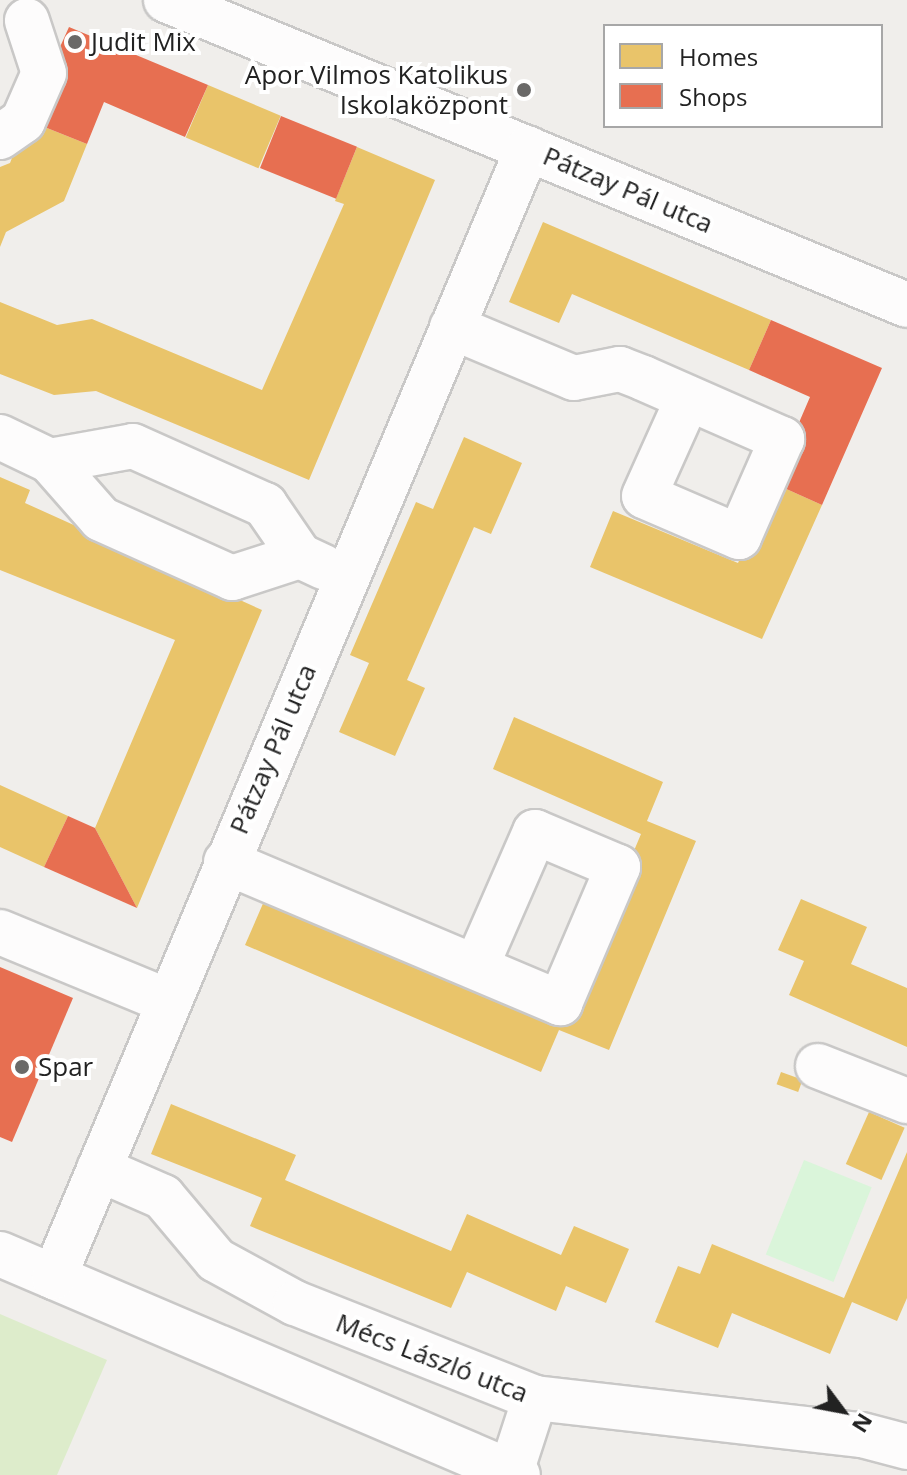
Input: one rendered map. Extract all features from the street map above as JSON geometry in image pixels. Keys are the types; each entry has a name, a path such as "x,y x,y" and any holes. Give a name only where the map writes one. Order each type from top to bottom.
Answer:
{"street":[{"path":"166,0 528,148"},
{"path":"0,137 23,121 44,73 22,18"},
{"name":"Pátzay Pál utca","path":"54,1277 344,576 528,148 907,305"},
{"path":"452,327 574,378 620,369 688,398"},
{"path":"0,437 50,461 101,519 232,578 300,556"},
{"path":"50,461 133,446 265,505 300,556 344,576"},
{"name":"Pátzay Pál utca","path":"226,862 476,967"},
{"path":"0,932 167,1001"},
{"path":"818,1066 907,1101"},
{"name":"Mécs László utca","path":"99,1169 163,1197 216,1260 295,1303 535,1398 862,1435 907,1447"},
{"path":"0,1254 514,1474 535,1398"}],"green space":[{"path":"804,1160 872,1187 833,1282 766,1255"},
{"path":"0,1314 107,1360 57,1475 0,1475"}],"building: Homes":[{"path":"208,85 281,116 258,168 186,137"},
{"path":"27,120 87,144 64,201 6,232 0,247 0,167 10,163"},
{"path":"357,147 435,180 309,480 96,391 54,395 0,374 0,302 57,325 92,319 262,390 344,204 335,201"},
{"path":"543,222 771,320 749,370 572,294 559,323 509,302"},
{"path":"464,437 522,463 491,534 474,527 407,680 425,688 395,756 339,732 369,663 350,655 416,502 433,509"},
{"path":"0,477 30,490 25,503 262,610 137,908 95,828 175,640 0,570"},
{"path":"773,483 822,505 762,639 590,567 613,511 738,563"},
{"path":"514,717 663,782 647,821 696,841 609,1050 559,1030 541,1072 245,945 268,892 563,1020 641,834 493,769"},
{"path":"0,785 68,816 44,867 0,847"},
{"path":"801,899 867,927 851,964 907,988 907,1047 789,995 804,961 778,950"},
{"path":"781,1072 803,1080 798,1092 777,1084"},
{"path":"171,1104 296,1155 285,1180 451,1251 467,1214 561,1255 574,1226 629,1249 606,1303 566,1286 556,1311 467,1272 451,1308 250,1226 262,1198 151,1154"},
{"path":"869,1112 905,1128 881,1180 846,1164"},
{"path":"907,1152 907,1298 897,1321 852,1302 830,1354 732,1313 718,1348 655,1322 678,1266 700,1274 712,1244 844,1298"}],"building: Shops":[{"path":"69,27 208,85 185,137 104,102 87,144 27,120"},
{"path":"281,116 357,147 336,199 260,168"},
{"path":"771,320 882,368 822,505 773,483 810,397 749,370"},
{"path":"68,816 95,828 137,908 44,867"},
{"name":"Spar","path":"0,967 73,998 12,1142 0,1137"}],"place":[{"name":"Judit Mix","path":"75,42"},
{"name":"Apor Vilmos Katolikus Iskolaközpont","path":"524,90"},
{"name":"Spar","path":"22,1067"}]}
